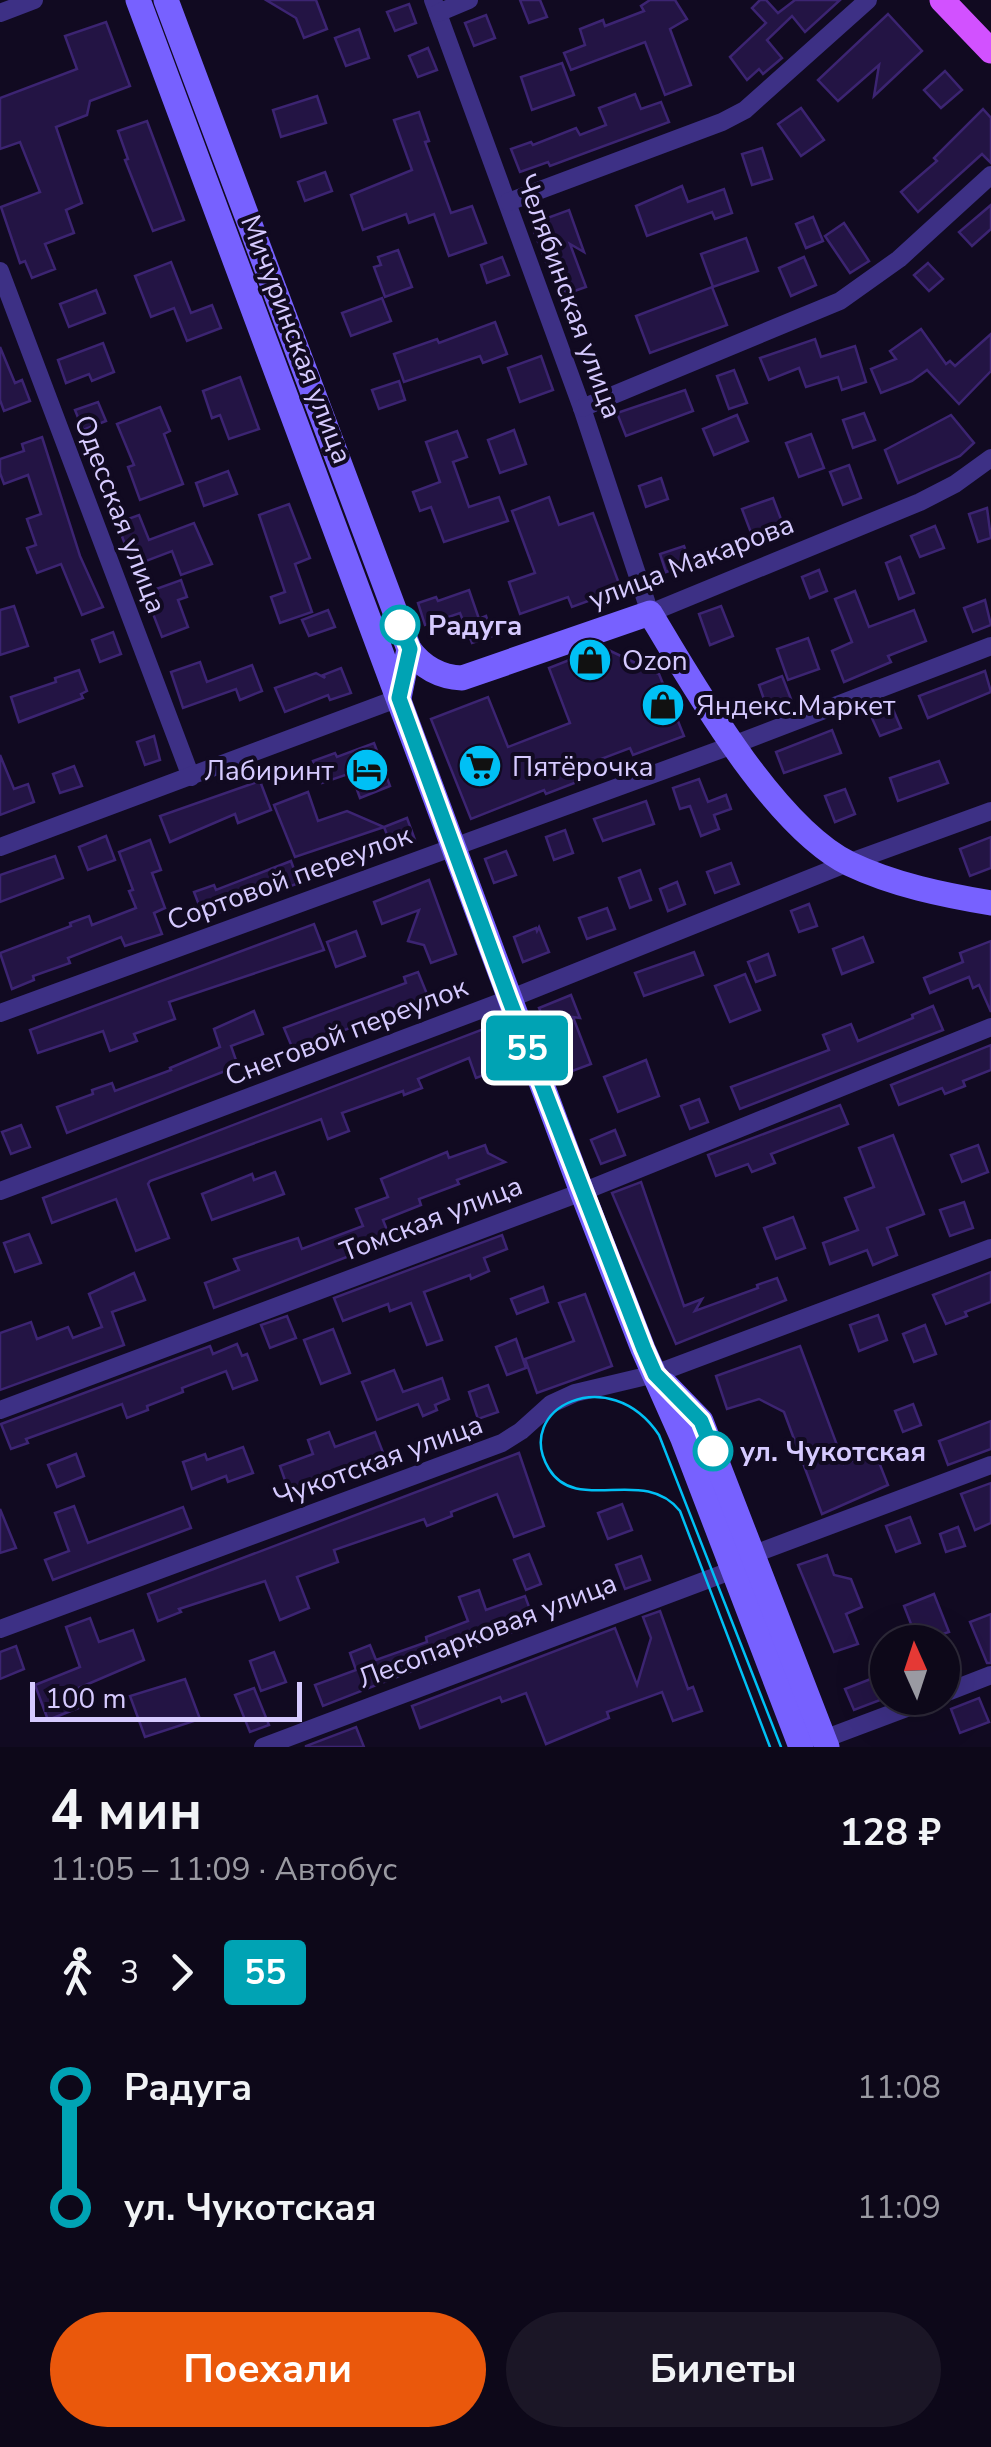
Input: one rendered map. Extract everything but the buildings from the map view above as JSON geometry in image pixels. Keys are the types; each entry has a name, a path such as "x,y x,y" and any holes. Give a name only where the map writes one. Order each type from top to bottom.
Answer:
{"main road":[{"name":"Мичуринская улица","path":"138,0 582,1192 655,1374 701,1421 743,1562 818,1744"},
{"name":"Мичуринская улица","path":"166,0 410,649"},
{"path":"942,0 991,51"},
{"path":"961,0 991,31"},
{"path":"650,612 733,745 811,836 848,863 900,883 991,903"},
{"name":"улица Макарова","path":"410,649 433,671 462,678 650,612"},
{"path":"399,698 410,649"}],"street":[{"path":"0,13 34,0"},
{"path":"435,6 469,0"},
{"path":"508,202 745,110 868,0"},
{"name":"Челябинская улица","path":"435,6 582,408 650,612"},
{"path":"582,408 840,301 899,259 991,176"},
{"name":"Одесская улица","path":"0,271 190,777"},
{"name":"улица Макарова","path":"650,612 920,502 956,484 991,458"},
{"name":"Сортовой переулок","path":"0,1013 733,745 991,646"},
{"path":"0,846 399,698"},
{"name":"Снеговой переулок","path":"0,1191 991,811"},
{"name":"Томская улица","path":"0,1410 582,1192 991,1028"},
{"name":"Чукотская улица","path":"0,1630 502,1443 521,1432 551,1404 574,1393 655,1374 991,1248"},
{"name":"Лесопарковая улица","path":"263,1747 991,1465"},
{"path":"960,1687 991,1675"},
{"path":"818,1744 890,1715"}],"tram line":[{"path":"770,1747 680,1511 665,1498 648,1492 576,1489 561,1482 549,1469 541,1447 544,1428 555,1412 572,1401 593,1397 616,1401 639,1413 659,1435 781,1747"}],"bus line":[{"name":"55","path":"400,625 410,649 399,698 530,1054 655,1374 701,1421 713,1451"}],"place":[{"name":"Радуга","path":"400,625"},
{"name":"Ozon","path":"590,660"},
{"name":"Яндекс.Маркет","path":"663,705"},
{"name":"Пятёрочка","path":"480,766"},
{"name":"Лабиринт","path":"367,770"},
{"name":"ул. Чукотская","path":"713,1451"}]}
